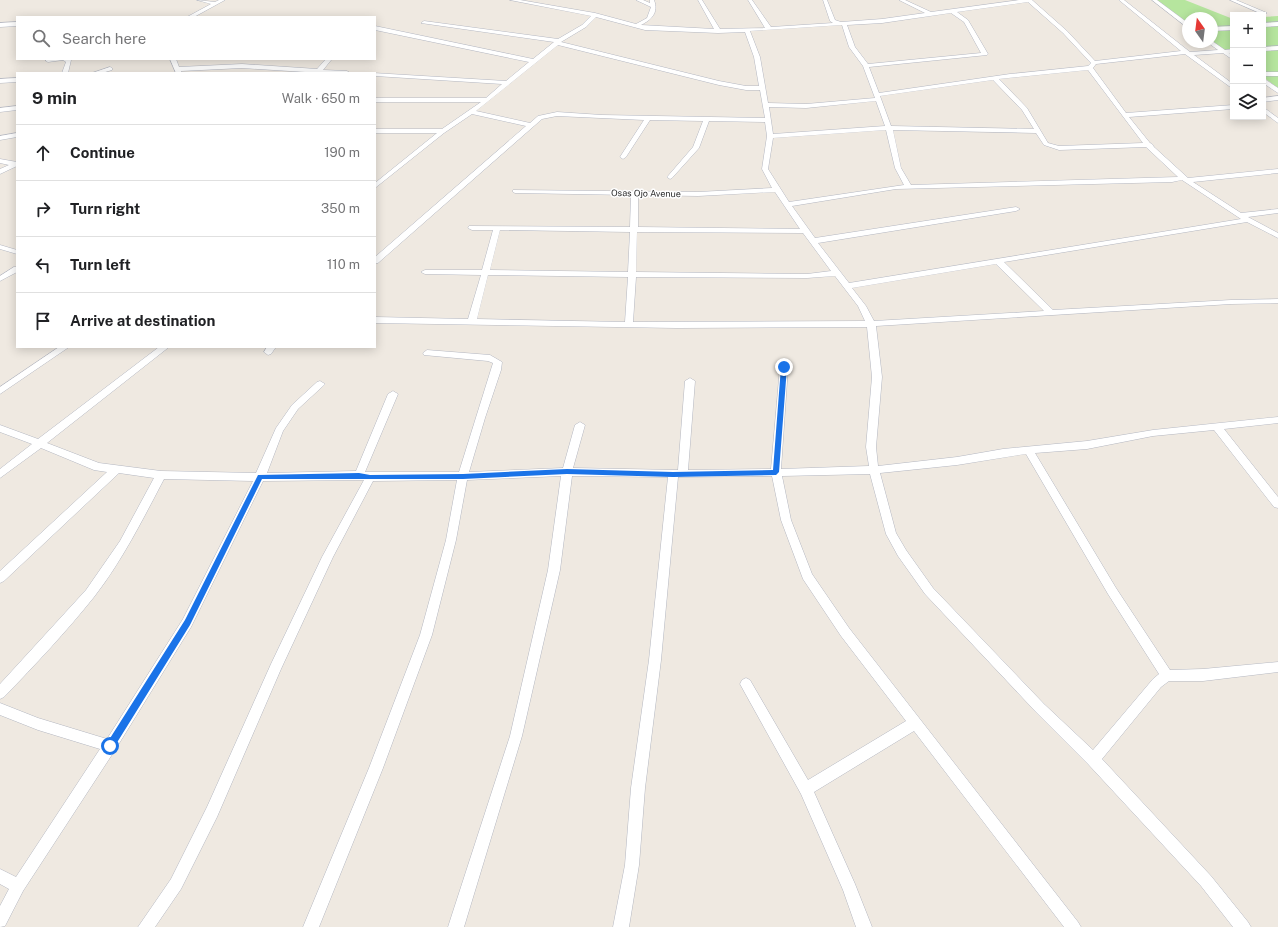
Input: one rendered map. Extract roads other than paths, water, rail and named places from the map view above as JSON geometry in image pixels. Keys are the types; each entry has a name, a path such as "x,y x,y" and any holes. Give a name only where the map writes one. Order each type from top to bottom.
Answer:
{"street":[{"path":"199,0 215,4"},
{"path":"192,16 223,0"},
{"path":"512,0 528,1 595,15 636,26 668,30 718,31 842,24 1029,0 1065,32 1092,65 1138,132 1150,145 1186,179 1215,202 1278,236"},
{"path":"638,0 654,6"},
{"path":"636,26 649,19 654,6 652,0"},
{"path":"700,0 718,31"},
{"path":"750,0 769,29"},
{"path":"825,0 833,22 842,24"},
{"path":"901,0 929,13"},
{"path":"994,0 1004,4"},
{"path":"1121,0 1230,85"},
{"path":"1154,0 1182,21"},
{"path":"1232,0 1262,12"},
{"path":"866,66 985,54 966,21 952,11"},
{"path":"376,185 444,131 488,100 558,42 584,26 595,15"},
{"path":"424,23 558,42 720,83 746,88 763,88"},
{"path":"0,25 16,24"},
{"path":"842,24 852,47 866,66 889,128 898,168 908,186"},
{"path":"1266,25 1278,24"},
{"path":"376,28 534,61"},
{"path":"1218,29 1230,28"},
{"path":"747,30 757,57 768,120 770,136 765,169 805,231 862,306 870,324 877,377 871,447 874,470 891,534 902,553 929,591 1040,708 1094,759 1206,881 1243,927"},
{"path":"1218,48 1230,56"},
{"path":"1266,49 1278,48"},
{"path":"766,105 814,106 995,78 1092,65 1188,53 1230,51"},
{"path":"65,72 69,61 67,60"},
{"path":"173,60 178,71 242,66 333,72"},
{"path":"319,71 328,60"},
{"path":"98,72 110,68"},
{"path":"376,74 509,83"},
{"path":"1266,74 1278,74"},
{"path":"995,78 1025,109 1046,144 1060,148 1150,145"},
{"path":"0,81 16,80"},
{"path":"1266,82 1278,91"},
{"path":"1266,100 1278,98"},
{"path":"376,100 488,100"},
{"path":"0,110 16,108"},
{"path":"1126,115 1230,108"},
{"path":"472,112 531,125"},
{"path":"1266,112 1278,121"},
{"path":"376,259 540,117 557,114 648,118 768,120"},
{"path":"623,156 648,118"},
{"path":"670,177 696,148 707,118"},
{"path":"770,136 889,128 1038,132"},
{"path":"376,131 444,131"},
{"path":"0,138 16,135"},
{"path":"0,161 16,164"},
{"path":"0,172 16,164"},
{"path":"788,204 908,186 1186,179 1278,171"},
{"name":"Osas Ojo Avenue","path":"515,190 698,194 778,190"},
{"path":"628,323 635,230 636,193"},
{"path":"813,241 1016,209"},
{"path":"848,286 1278,211"},
{"path":"472,228 805,231"},
{"path":"472,321 497,229"},
{"path":"0,247 16,252"},
{"path":"998,261 1051,313"},
{"path":"0,279 16,270"},
{"path":"425,272 807,276 837,273"},
{"path":"376,320 678,325 870,324 1278,301"},
{"path":"0,391 64,348"},
{"path":"0,474 38,443 164,348"},
{"path":"311,927 376,768 426,635 451,540 463,476 480,418 497,370 498,362 490,358 427,353"},
{"path":"784,367 776,472 786,520 807,576 845,632 914,723 1023,860 1073,927"},
{"path":"621,927 632,865 638,788 690,381"},
{"path":"0,921 18,886 110,746 187,623 260,477 279,430 295,407 320,384"},
{"path":"146,927 176,884 212,812 275,668 365,476 393,394"},
{"path":"0,428 98,467 161,475 260,477 463,476 567,472 678,474 874,470 1087,445 1153,433 1278,420"},
{"path":"456,927 516,736 554,570 567,472 580,425"},
{"path":"1216,426 1278,504"},
{"path":"1029,451 1112,591 1166,676"},
{"path":"0,578 117,469"},
{"path":"0,693 90,593 124,544 161,475"},
{"path":"32,658 72,617"},
{"path":"1094,759 1157,683 1166,676 1203,675 1278,667"},
{"path":"746,684 806,789 850,889 864,927"},
{"path":"0,708 38,724 110,746"},
{"path":"806,789 914,723"},
{"path":"0,876 18,886"}]}
